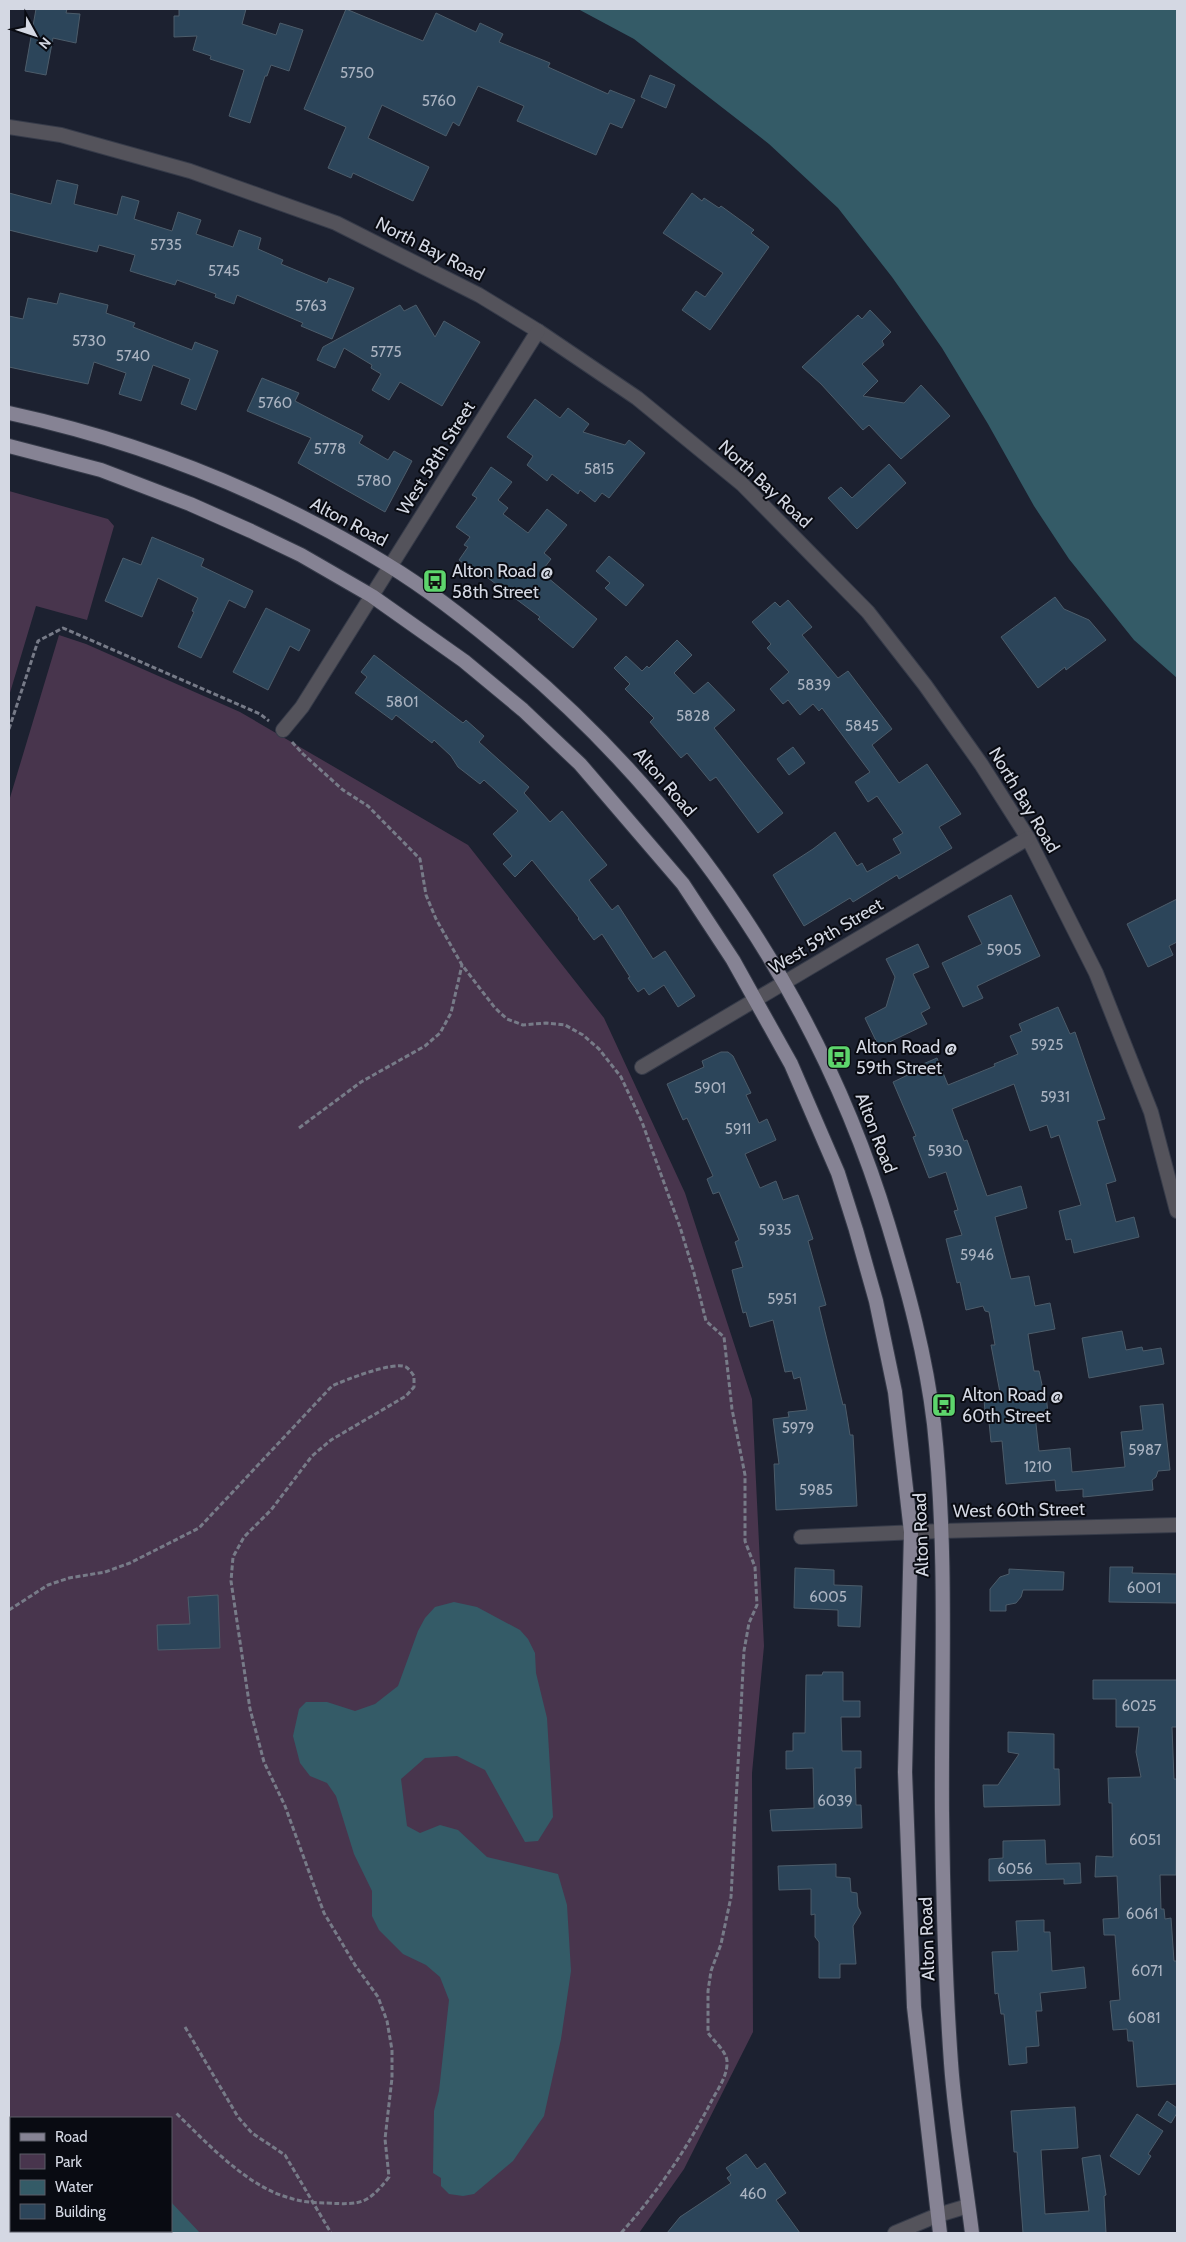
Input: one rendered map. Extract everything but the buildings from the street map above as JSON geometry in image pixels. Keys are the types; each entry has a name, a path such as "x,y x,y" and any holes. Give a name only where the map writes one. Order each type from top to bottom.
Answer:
{"main road":[{"name":"Alton Road","path":"9,413 113,439 209,474 308,521 390,566 486,635 542,682 606,744 669,814 706,861 785,982 820,1050 868,1160 910,1294 934,1423 941,1531 942,1817 947,1986 951,2069 972,2233"},
{"name":"Alton Road","path":"9,446 101,470 190,504 300,555 372,596 464,661 523,710 580,764 683,884 733,960 791,1064 838,1173 876,1301 893,1383 911,1532 905,1782 914,2007 940,2233"}],"street":[{"name":"North Bay Road","path":"9,127 61,135 190,171 336,223 479,295 538,331 637,398 742,484 868,612 925,685 981,764 1028,838 1100,982 1150,1112 1177,1211"},
{"name":"West 58th Street","path":"282,730 302,707 538,331"},
{"name":"West 59th Street","path":"642,1067 1028,838"},
{"name":"West 60th Street","path":"801,1537 941,1531 1177,1525"},
{"path":"895,2233 938,2215 968,2206"}],"path":[{"path":"9,729 38,641 63,628 260,714 282,730 303,754 344,790 368,806 420,859 426,895 436,919 462,965 495,1008 507,1019 523,1024 546,1023 565,1025 583,1035 594,1044 621,1077 642,1122 680,1227 706,1321 724,1337 732,1409 745,1475 744,1541 755,1567 757,1605 749,1623 744,1651 731,1897 721,1944 711,1971 707,2011 708,2033 722,2050 727,2060 726,2073 692,2140 648,2203 621,2233"},
{"path":"299,1128 367,1079 425,1046 435,1038 446,1026 451,1013 462,965"},
{"path":"9,1610 48,1585 69,1578 105,1572 130,1563 199,1528 332,1386 395,1366 406,1367 414,1376 414,1387 406,1396 331,1440 312,1456 271,1510 244,1538 233,1557 231,1581 250,1709 264,1762 284,1806 324,1914 355,1965 378,1997 387,2021 392,2050 392,2078 385,2139 389,2177 371,2198 357,2203 312,2202 288,2198 242,2173 175,2112"},
{"path":"185,2027 238,2117 252,2133 285,2155 331,2233"}],"green space":[{"path":"9,491 108,519 114,526 87,620 36,606 9,696"},
{"path":"59,635 86,644 240,712 468,845 604,1018 685,1193 752,1399 764,1646 752,1773 753,2032 684,2169 639,2233 9,2233 9,801"}],"water":[{"path":"578,9 1177,9 1177,678 1134,640 1069,559 1034,506 988,424 942,348 892,277 838,208 769,144 634,39"},
{"path":"454,1602 477,1607 520,1630 528,1639 535,1653 536,1673 547,1718 553,1817 538,1841 525,1842 485,1770 457,1756 425,1758 401,1779 407,1826 420,1833 440,1825 458,1830 487,1857 558,1874 567,1905 571,1971 561,2039 544,2116 513,2161 474,2194 463,2196 449,2194 441,2186 441,2178 433,2173 434,2111 439,2091 449,2000 440,1977 426,1965 403,1954 379,1930 372,1916 372,1891 354,1854 336,1796 327,1783 310,1776 300,1763 293,1736 299,1709 306,1702 327,1702 355,1711 375,1704 398,1686 418,1631 425,1618 435,1607"},
{"path":"9,2150 10,2230 9,2230"},
{"path":"172,2203 200,2233 14,2232 172,2232"}],"place":[{"name":"Alton Road @ 58th Street","path":"435,581"},
{"name":"Alton Road @ 59th Street","path":"839,1057"},
{"name":"Alton Road @ 60th Street","path":"944,1405"}]}
